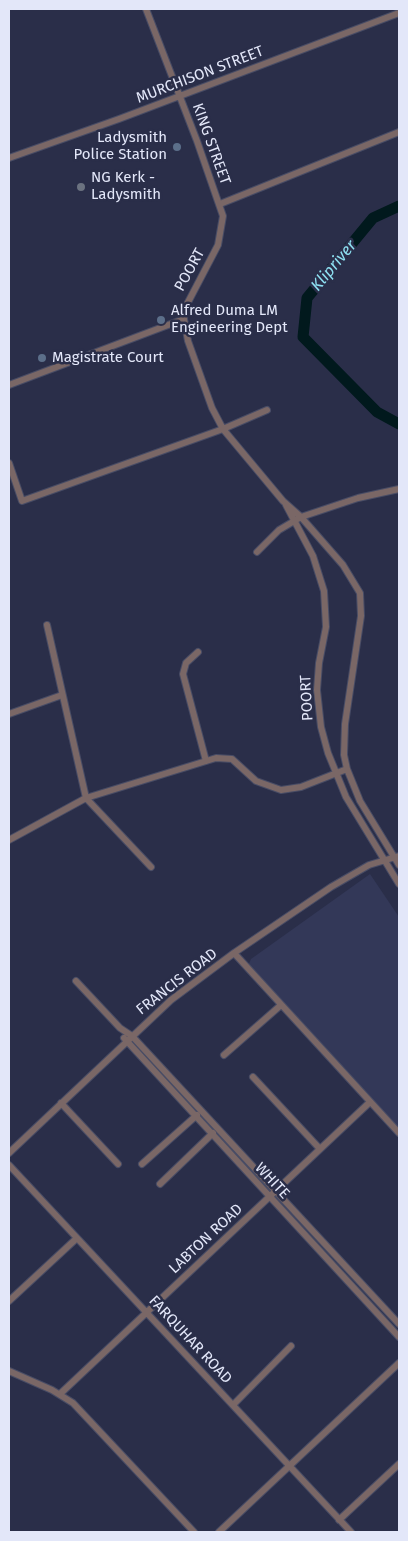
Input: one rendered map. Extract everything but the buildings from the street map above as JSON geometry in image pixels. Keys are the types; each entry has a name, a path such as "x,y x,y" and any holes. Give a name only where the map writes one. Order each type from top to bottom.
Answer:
{"street":[{"name":"KING STREET","path":"146,9 220,204"},
{"name":"MURCHISON STREET","path":"9,158 399,13"},
{"path":"220,204 399,132"},
{"name":"POORT","path":"220,204 223,222 220,240 187,302 184,319 185,332 199,375 212,408 223,429 352,577 362,600 360,626 345,724 344,745 347,770 367,815 397,857 399,865"},
{"path":"9,385 184,319"},
{"path":"9,464 22,501 223,429 267,410"},
{"path":"257,552 276,532 294,520 358,498 399,489"},
{"name":"POORT","path":"284,501 313,556 324,591 326,627 317,690 321,727 335,774 349,802 399,884"},
{"path":"47,625 86,798 152,867"},
{"path":"198,652 186,662 183,674 206,761"},
{"path":"9,714 62,694"},
{"path":"9,840 86,798 221,757 232,759 256,781 281,790 301,787 347,770"},
{"name":"FRANCIS ROAD","path":"9,1153 126,1041 172,1000 234,953 331,887 362,869 397,857"},
{"path":"234,953 399,1133"},
{"path":"76,981 120,1028"},
{"path":"224,1056 281,1004"},
{"name":"WHITE","path":"120,1028 132,1036 399,1324"},
{"name":"WHITE","path":"120,1028 126,1041 399,1337"},
{"path":"254,1077 320,1149"},
{"name":"LABTON ROAD","path":"60,1394 370,1102"},
{"path":"61,1103 118,1164"},
{"path":"142,1164 202,1111"},
{"path":"160,1184 218,1128"},
{"name":"FARQUHAR ROAD","path":"9,1166 351,1532"},
{"path":"9,1301 77,1238"},
{"path":"340,1272 346,1266"},
{"path":"233,1405 290,1346"},
{"path":"219,1532 399,1364"},
{"path":"9,1370 60,1394 77,1406 194,1532"},
{"path":"339,1520 399,1464"}],"shaded area":[{"path":"370,874 399,917 399,1130 248,966 251,959"}],"waterway":[{"name":"Klipriver","path":"399,206 373,218 307,298 303,337 377,412 399,424"}],"place":[{"name":"Ladysmith Police Station","path":"177,147"},
{"name":"NG Kerk - Ladysmith","path":"81,187"},
{"name":"Alfred Duma LM Engineering Dept","path":"161,320"},
{"name":"Magistrate Court","path":"42,358"}]}
